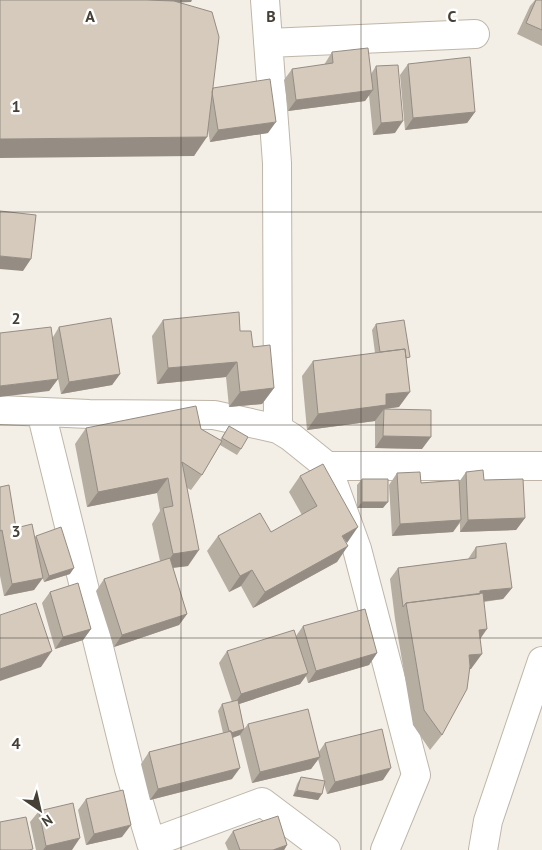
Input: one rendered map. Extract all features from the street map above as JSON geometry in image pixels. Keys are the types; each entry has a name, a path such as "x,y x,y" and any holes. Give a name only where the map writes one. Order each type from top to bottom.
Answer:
{"street":[{"path":"265,0 277,163 278,429"},
{"path":"268,43 475,34"},
{"path":"0,410 89,414 214,414 278,429 327,466 357,549 416,775 385,850"},
{"path":"41,412 129,769 146,846 262,802 326,850"},
{"path":"327,466 542,466"},
{"path":"483,850 488,821 542,660"}],"building":[{"path":"0,0 174,1 212,12 219,37 207,137 0,139"},
{"path":"536,0 542,0 542,30 526,23"},
{"path":"368,48 373,90 296,100 292,69 333,63 332,52"},
{"path":"470,57 475,112 413,118 408,64"},
{"path":"398,65 403,121 381,123 376,66"},
{"path":"270,79 276,122 218,130 213,88"},
{"path":"0,211 36,215 31,259 0,256"},
{"path":"239,312 240,331 251,331 253,347 270,345 274,388 240,392 237,362 168,368 163,320"},
{"path":"111,318 120,374 69,382 59,327"},
{"path":"404,320 410,357 406,358 405,349 380,352 376,324"},
{"path":"51,327 58,379 0,386 0,333"},
{"path":"405,349 410,392 386,394 386,405 318,414 313,361"},
{"path":"196,406 201,429 222,441 202,475 182,462 199,550 173,554 163,508 173,506 168,478 98,492 86,428"},
{"path":"384,409 431,410 431,437 383,436"},
{"path":"229,426 248,437 241,449 222,438"},
{"path":"323,464 358,527 342,536 348,546 265,592 252,570 240,576 218,536 260,513 271,532 317,506 300,476"},
{"path":"483,470 484,480 523,479 525,518 468,520 466,472"},
{"path":"420,472 421,483 459,480 461,520 400,524 397,473"},
{"path":"362,479 388,479 388,502 362,502"},
{"path":"9,485 16,528 32,524 43,578 12,584 2,530 0,531 0,487"},
{"path":"61,527 74,568 49,576 36,536"},
{"path":"506,543 512,588 480,591 480,594 406,603 403,607 398,568 476,558 476,547"},
{"path":"170,558 187,614 122,635 104,579"},
{"path":"78,583 91,629 63,637 50,592"},
{"path":"483,593 487,629 479,630 482,654 469,655 470,666 467,689 442,735 424,710 406,603"},
{"path":"36,603 52,651 0,669 0,615"},
{"path":"365,609 377,653 316,671 303,626"},
{"path":"294,630 308,673 241,694 227,651"},
{"path":"238,700 244,729 231,733 222,704"},
{"path":"308,709 320,757 260,772 248,724"},
{"path":"382,729 391,768 335,782 325,743"},
{"path":"231,731 240,768 158,789 149,752"},
{"path":"301,777 325,781 322,794 297,790"},
{"path":"123,790 131,825 94,834 86,799"},
{"path":"73,803 80,838 46,846 39,811"},
{"path":"278,816 287,845 273,850 240,850 233,831"},
{"path":"26,817 33,849 0,850 0,822"}]}
